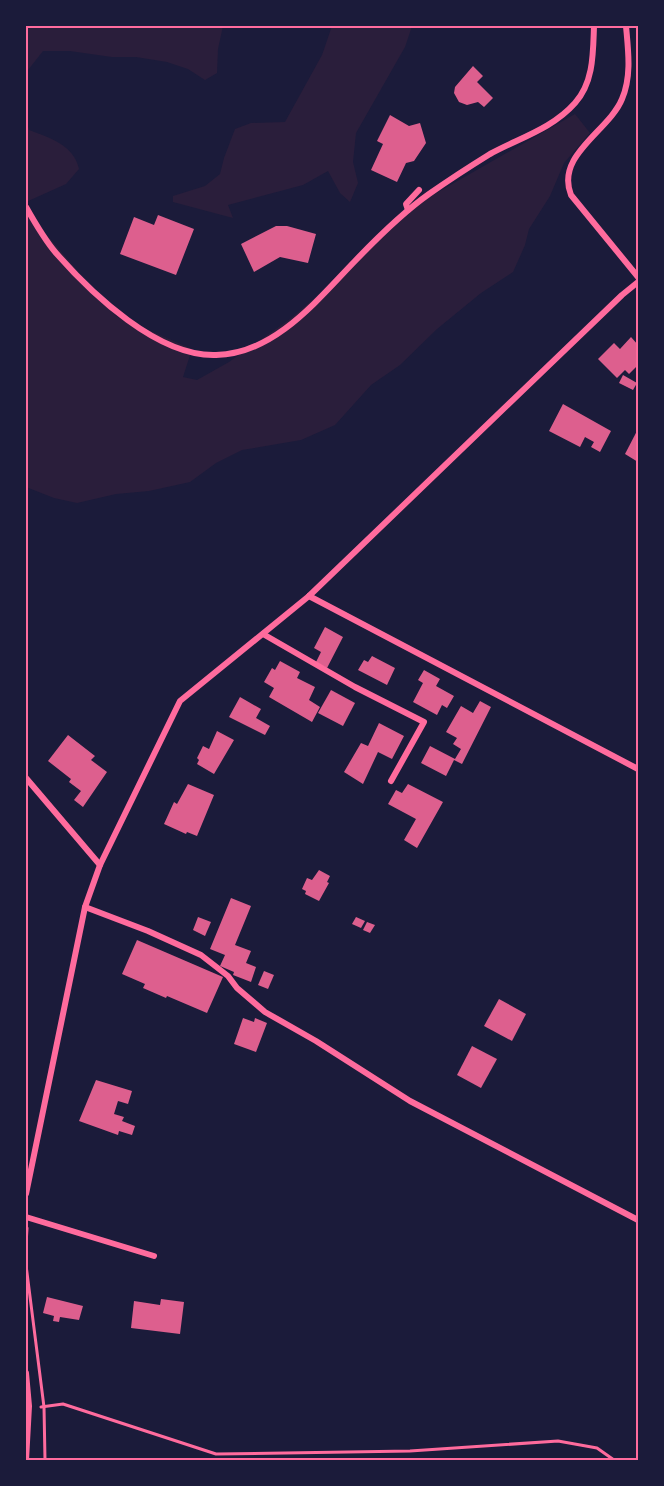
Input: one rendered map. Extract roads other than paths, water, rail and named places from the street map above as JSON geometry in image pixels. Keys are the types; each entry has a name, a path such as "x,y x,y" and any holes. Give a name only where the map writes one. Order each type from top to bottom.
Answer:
{"street":[{"path":"26,207 55,252 118,313 144,331 177,348 215,356 229,354 256,345 275,334 326,293 355,261 408,210 491,154 542,129 560,117 576,102 589,81 594,26"},
{"path":"626,26 628,58 623,98 609,119 578,153 570,168 567,186 571,195 639,277"},
{"path":"408,210 406,204 418,190"},
{"path":"26,1194 85,907 100,865 180,701 309,596 614,303 639,282"},
{"path":"309,596 639,769"},
{"path":"263,634 355,687 424,722 391,781"},
{"path":"26,778 100,865"},
{"path":"85,907 148,931 201,955 228,976 237,988 265,1012 316,1041 410,1101 639,1220"},
{"path":"26,1217 154,1256"},
{"path":"26,1373 28,1406 26,1461"}]}
